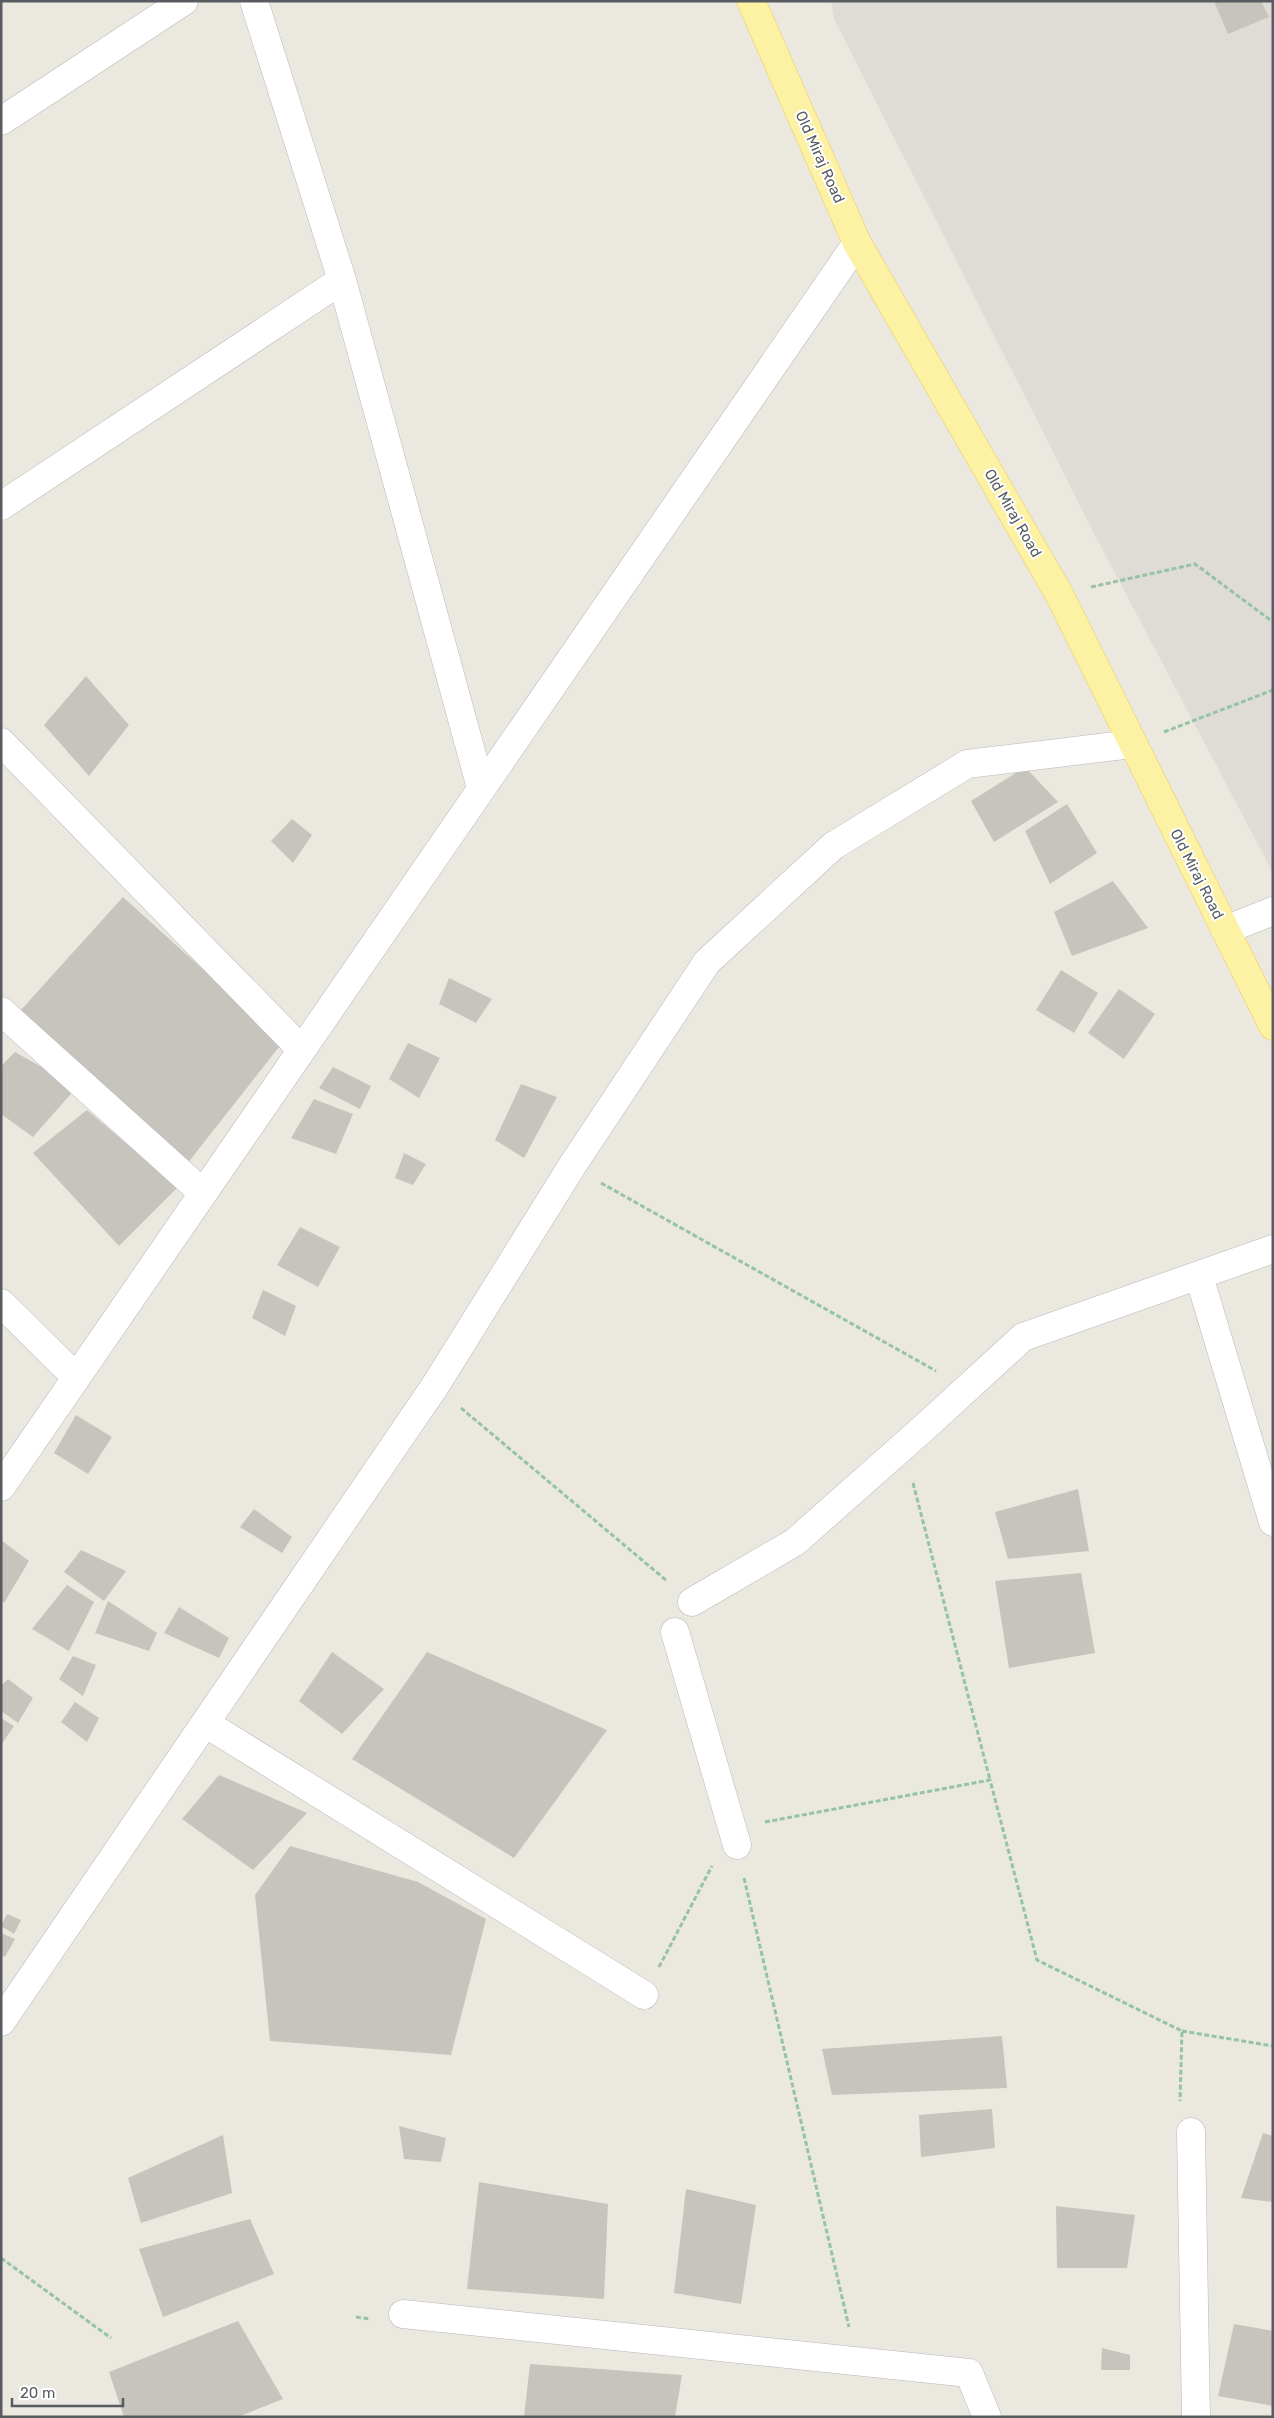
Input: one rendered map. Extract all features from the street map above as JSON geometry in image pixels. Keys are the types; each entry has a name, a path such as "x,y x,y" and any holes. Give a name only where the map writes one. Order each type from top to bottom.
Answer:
{"main road":[{"name":"Old Miraj Road","path":"752,1 857,243 1059,594 1273,1026"}],"street":[{"path":"1,121 184,1"},
{"path":"254,1 342,280 481,788"},
{"path":"1,1487 857,243"},
{"path":"1,506 342,280"},
{"path":"1,742 301,1049"},
{"path":"1,2022 435,1386 572,1166 706,962 833,846 967,764 1132,744"},
{"path":"1225,930 1273,911"},
{"path":"1,1012 203,1193"},
{"path":"692,1602 796,1542 967,1389 1022,1337 1273,1249"},
{"path":"1198,1276 1273,1522"},
{"path":"1,1303 76,1378"},
{"path":"675,1632 737,1845"},
{"path":"205,1723 644,1995"},
{"path":"1186,2121 1196,2417"},
{"path":"403,2314 970,2373 987,2417"}],"path":[{"path":"1059,594 1195,564 1273,622"},
{"path":"1132,744 1273,690"},
{"path":"572,1166 967,1389"},
{"path":"435,1386 692,1602"},
{"path":"904,1446 1037,1960 1182,2031 1273,2046"},
{"path":"851,2333 733,1828 990,1780"},
{"path":"644,1995 714,1864"},
{"path":"1182,2031 1186,2121"},
{"path":"1,2258 111,2338"}],"shaded area":[{"path":"831,1 1273,1 1273,873 1098,541 834,19"}],"building":[{"path":"1214,1 1266,1 1262,3 1269,17 1228,34"},
{"path":"86,676 129,725 89,776 44,725"},
{"path":"1025,767 1058,802 994,842 971,801"},
{"path":"1067,804 1097,853 1050,884 1025,831"},
{"path":"292,819 312,835 293,863 271,841"},
{"path":"1113,881 1148,928 1072,956 1054,912"},
{"path":"123,897 283,1042 187,1164 20,1011"},
{"path":"1061,970 1098,993 1074,1033 1036,1010"},
{"path":"449,978 492,999 476,1023 439,1004"},
{"path":"1119,989 1155,1014 1124,1059 1088,1033"},
{"path":"408,1043 440,1058 419,1098 389,1079"},
{"path":"15,1052 77,1087 33,1137 1,1114 1,1066"},
{"path":"333,1067 371,1086 360,1109 319,1088"},
{"path":"521,1084 557,1097 524,1158 495,1140"},
{"path":"314,1099 353,1114 336,1154 291,1138"},
{"path":"87,1110 178,1187 119,1246 33,1153"},
{"path":"404,1153 426,1164 413,1185 395,1178"},
{"path":"300,1227 340,1247 318,1287 277,1265"},
{"path":"263,1290 296,1306 285,1336 252,1318"},
{"path":"76,1415 112,1437 88,1474 54,1453"},
{"path":"1078,1489 1089,1551 1008,1559 995,1512"},
{"path":"254,1509 292,1537 282,1553 240,1527"},
{"path":"1,1540 29,1561 4,1603 1,1601"},
{"path":"81,1550 126,1571 104,1601 64,1572"},
{"path":"1081,1573 1095,1653 1009,1668 995,1581"},
{"path":"67,1585 94,1602 69,1651 32,1629"},
{"path":"108,1601 157,1633 149,1651 95,1633"},
{"path":"179,1607 229,1638 219,1658 164,1633"},
{"path":"332,1652 384,1689 342,1734 299,1701"},
{"path":"427,1652 607,1730 514,1858 352,1759"},
{"path":"73,1656 96,1665 83,1696 59,1679"},
{"path":"8,1679 33,1698 18,1723 1,1711 1,1686"},
{"path":"75,1702 99,1718 87,1742 61,1722"},
{"path":"1,1718 14,1726 1,1745"},
{"path":"219,1775 307,1813 253,1870 182,1819"},
{"path":"290,1846 418,1882 486,1919 451,2055 270,2041 255,1895"},
{"path":"7,1914 21,1920 14,1934 1,1926"},
{"path":"1,1933 15,1939 5,1957 1,1955"},
{"path":"1002,2036 1007,2088 832,2095 822,2049"},
{"path":"992,2109 995,2148 921,2157 919,2115"},
{"path":"399,2126 446,2138 441,2162 404,2159"},
{"path":"1263,2133 1273,2136 1273,2202 1241,2198"},
{"path":"223,2135 232,2193 141,2223 128,2178"},
{"path":"479,2182 608,2204 604,2299 467,2289"},
{"path":"686,2189 756,2205 741,2304 674,2293"},
{"path":"1056,2206 1135,2215 1127,2268 1057,2268"},
{"path":"250,2219 274,2274 163,2317 139,2249"},
{"path":"238,2321 283,2399 238,2417 124,2417 109,2372"},
{"path":"1234,2324 1273,2331 1273,2406 1218,2396"},
{"path":"1102,2348 1130,2355 1130,2370 1101,2370"},
{"path":"530,2364 682,2375 675,2417 524,2417"}]}
